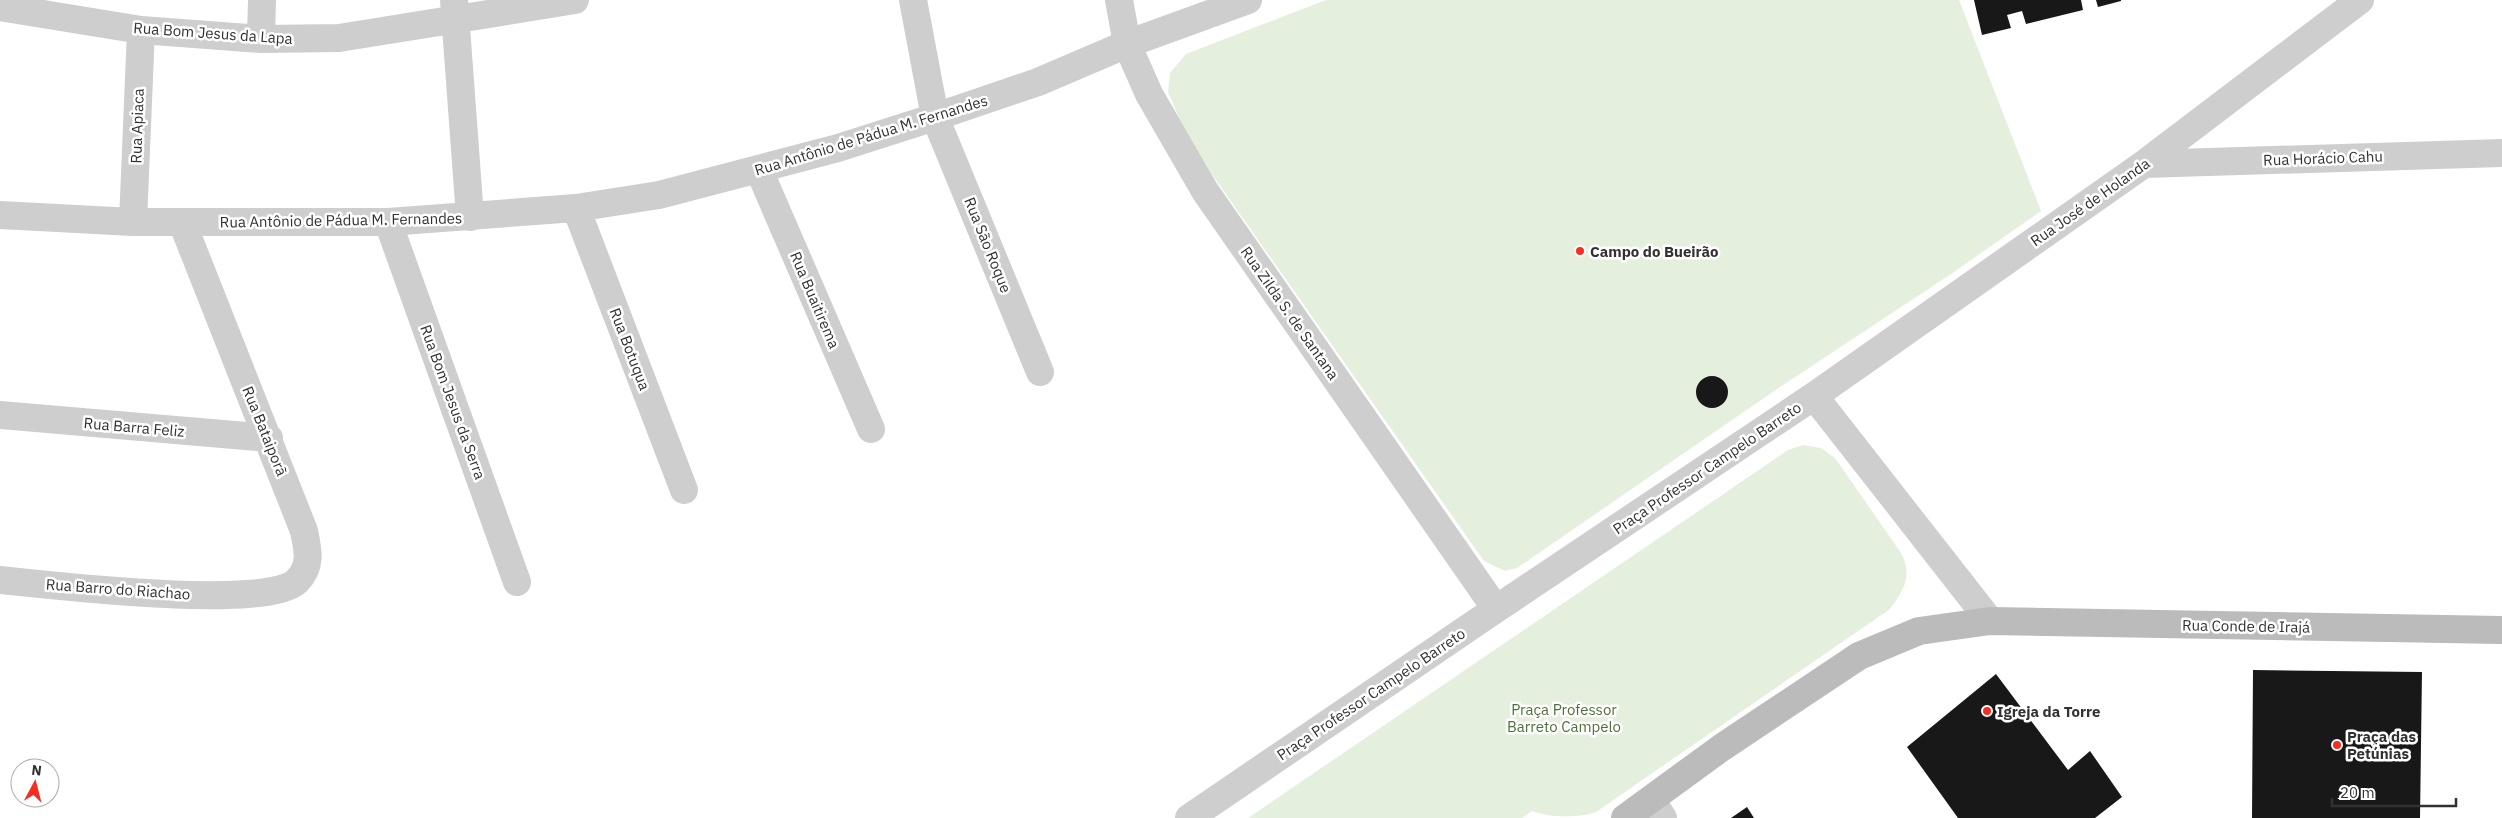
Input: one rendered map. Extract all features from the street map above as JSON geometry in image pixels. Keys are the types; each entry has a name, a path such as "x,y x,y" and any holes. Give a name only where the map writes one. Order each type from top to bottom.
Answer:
{"main road":[{"name":"Rua Conde de Irajá","path":"1990,621 2502,630"},
{"path":"1625,818 1657,809 1722,748 1859,656 1919,630 1990,621"}],"street":[{"path":"261,39 262,0"},
{"name":"Rua Bom Jesus da Lapa","path":"0,7 78,10 141,30 261,39 339,38 455,10 575,0"},
{"name":"Rua São Roque","path":"913,0 935,116 1040,372"},
{"name":"Rua Zilda S. de Santana","path":"1119,0 1127,44 1149,94 1205,190 1496,609"},
{"name":"Rua Antônio de Pádua M. Fernandes","path":"0,214 133,222 388,222 576,208 659,195 838,148 1038,82 1127,44 1248,0"},
{"name":"Rua José de Holanda","path":"1814,396 2144,164 2360,0"},
{"path":"455,10 470,217"},
{"name":"Rua Apiaca","path":"133,222 141,30"},
{"name":"Rua Horácio Cahu","path":"2144,164 2502,153"},
{"name":"Rua Buaitirema","path":"759,170 871,429"},
{"name":"Rua Botuqua","path":"576,208 684,490"},
{"name":"Rua Bataiporã","path":"182,222 228,343 269,438 304,531 308,553 307,568 296,582 275,592 236,596"},
{"name":"Rua Bom Jesus da Serra","path":"388,222 517,582"},
{"name":"Praça Professor Campelo Barreto","path":"1189,818 1814,396 1990,621"},
{"name":"Rua Barra Feliz","path":"0,415 269,438"},
{"name":"Rua Barro do Riachao","path":"0,580 97,590 236,596"}],"green space":[{"path":"1326,0 1959,0 2041,211 1954,272 1780,387 1517,568 1505,571 1484,561 1211,173 1180,120 1168,92 1170,73 1186,54"},
{"name":"Praça Professor Barreto Campelo","path":"1803,445 1821,448 1835,458 1901,553 1906,568 1903,589 1890,609 1596,812 1564,816 1547,815 1532,811 1522,818 1248,818 1788,450"}],"building":[{"path":"1974,0 2081,0 2083,10 2026,24 2022,11 2007,15 2011,28 1982,35"},
{"path":"2096,0 2121,0 2121,1 2098,7"},
{"path":"1712,376 1724,380 1728,392 1724,404 1712,408 1700,404 1696,392 1700,380"},
{"name":"Praça das Petúnias","path":"2253,670 2422,672 2420,818 2252,818"},
{"name":"Igreja da Torre","path":"1996,674 2068,770 2090,751 2122,797 2095,818 1958,818 1907,747"},
{"path":"1747,807 1754,818 1731,818"}],"place":[{"name":"Campo do Bueirão","path":"1580,251"},
{"name":"Igreja da Torre","path":"1987,711"},
{"name":"Praça das Petúnias","path":"2337,745"}]}
